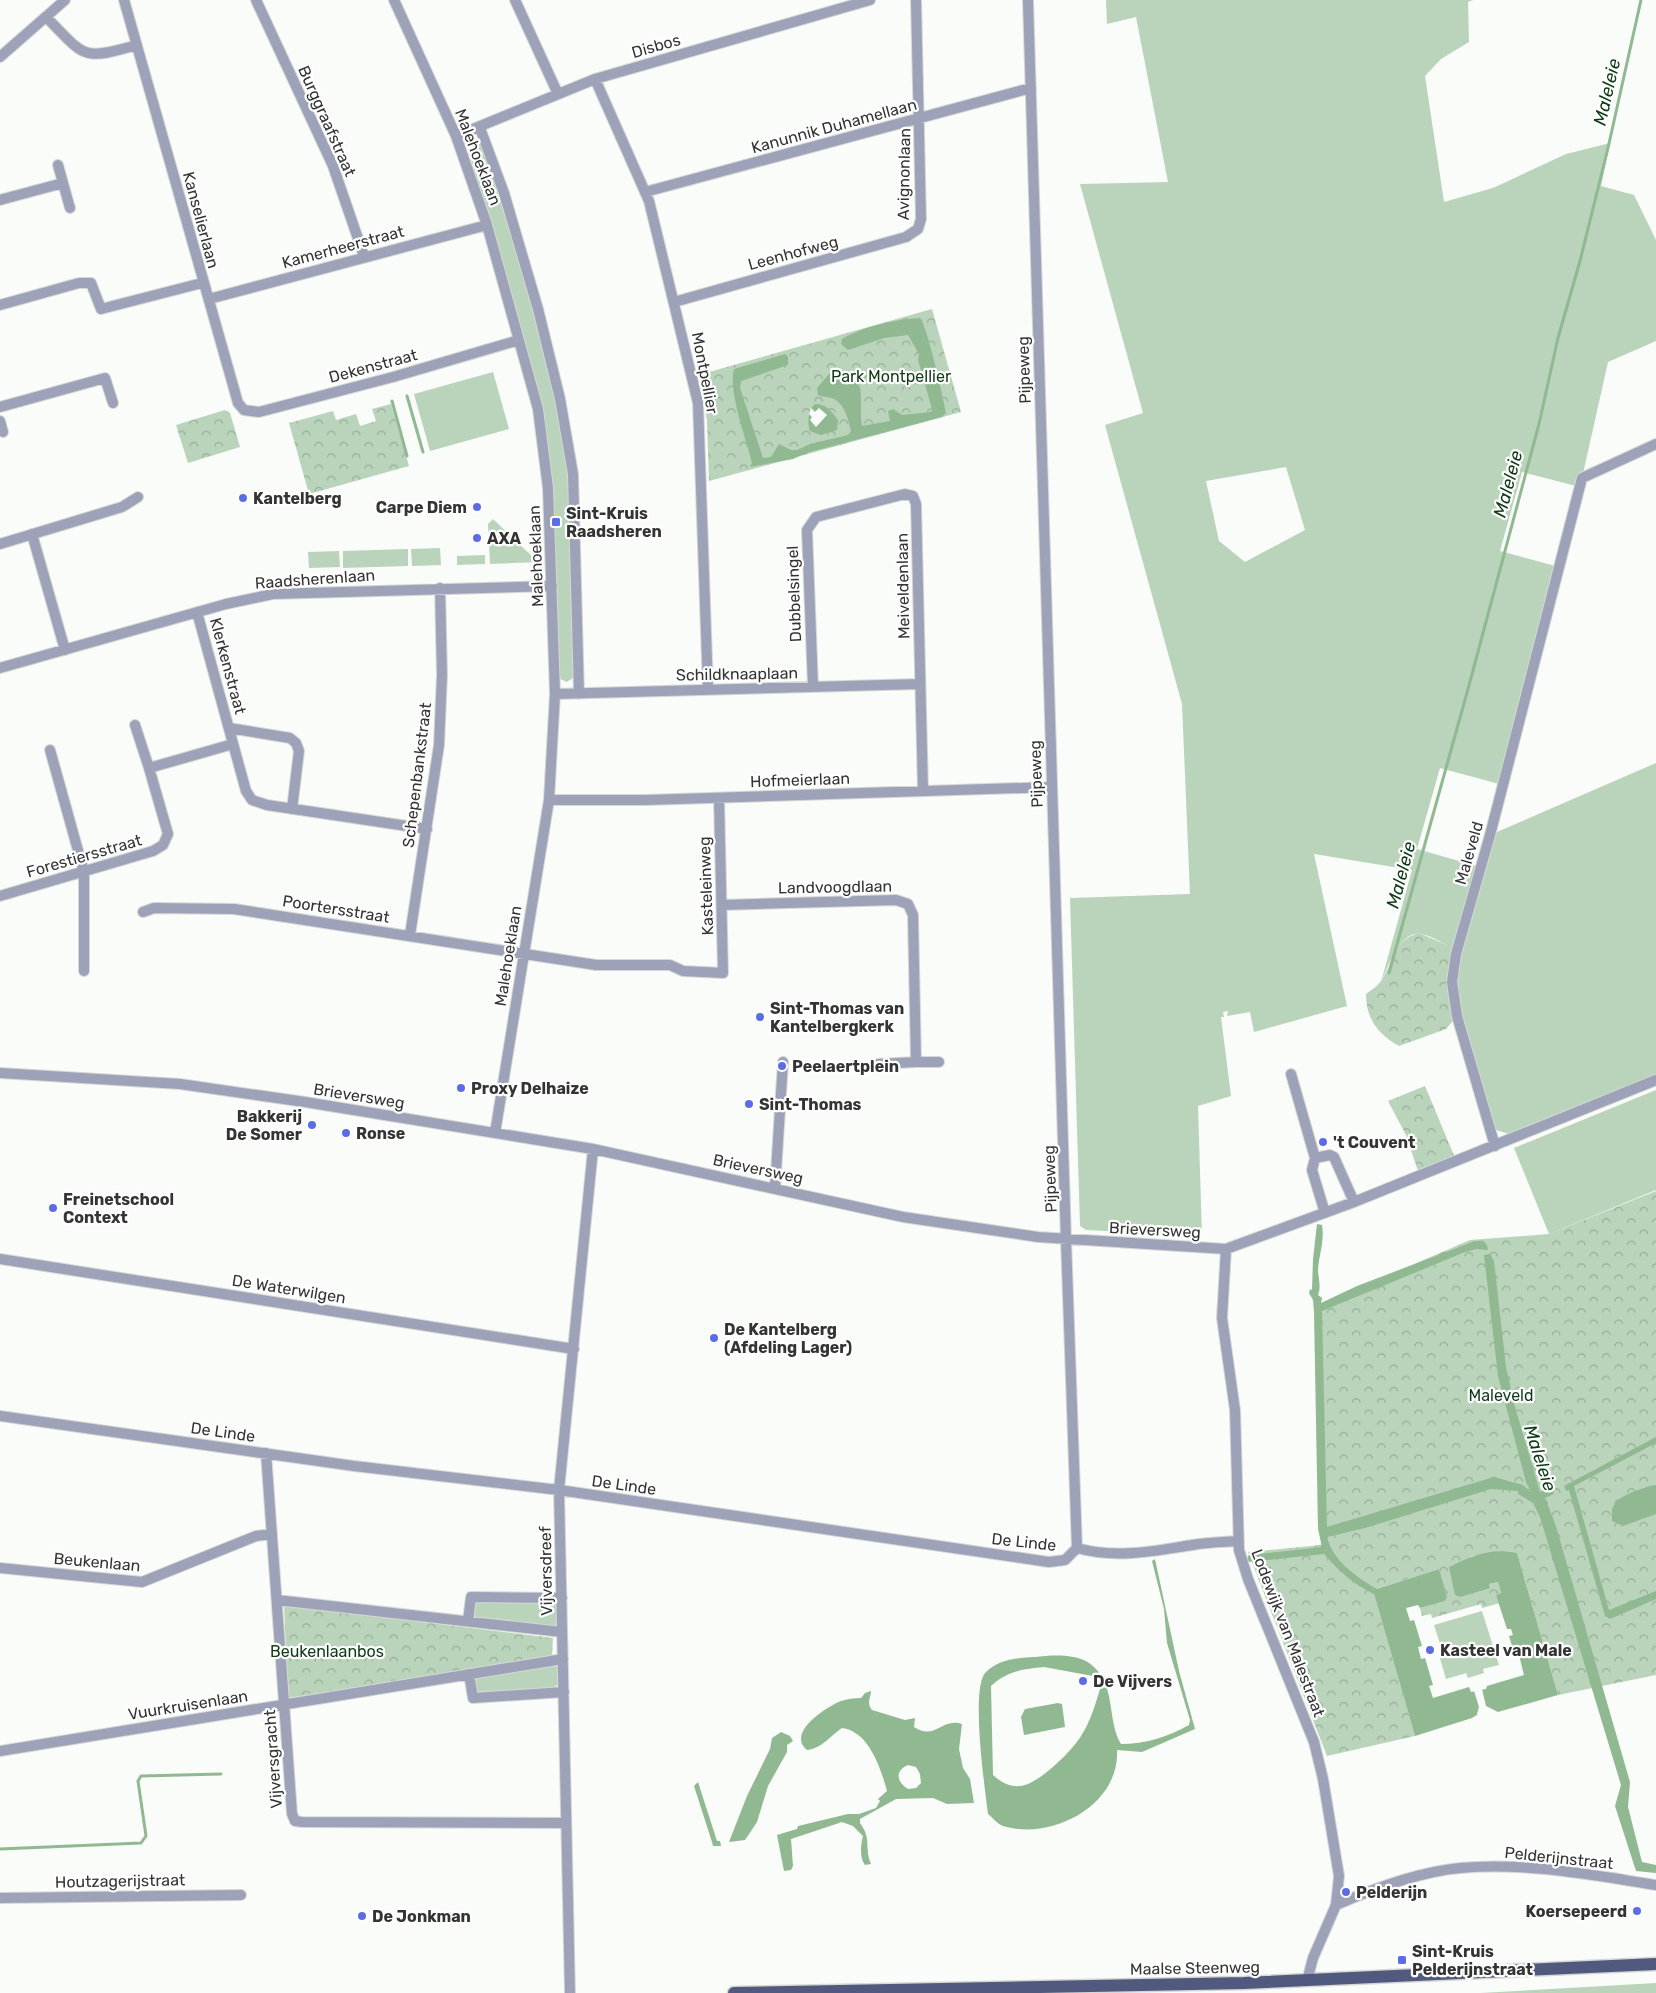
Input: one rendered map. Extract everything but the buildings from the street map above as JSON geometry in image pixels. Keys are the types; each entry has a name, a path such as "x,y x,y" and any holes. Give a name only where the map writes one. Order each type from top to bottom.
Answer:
{"main road":[{"name":"Maalse Steenweg","path":"734,1993 1244,1988 1307,1981 1656,1964"}],"street":[{"path":"0,57 65,0"},
{"name":"Kanselierlaan","path":"124,0 202,283 238,403"},
{"name":"Burggraafstraat","path":"256,0 333,166 364,256"},
{"name":"Malehoeklaan","path":"394,0 456,136 486,225 538,409 548,488 555,694 548,800 495,1133"},
{"path":"515,0 558,94"},
{"name":"Disbos","path":"456,136 480,128 595,79 870,0"},
{"name":"Avignonlaan","path":"916,0 921,220 918,229"},
{"name":"Pijpeweg","path":"1028,0 1066,1240 1078,1548"},
{"path":"46,17 81,52 90,55 101,56 137,45"},
{"name":"Montpellier","path":"595,79 645,192 698,403 708,689"},
{"name":"Kanunnik Duhamellaan","path":"645,192 1031,88"},
{"name":"Malehoeklaan","path":"480,128 504,193 536,299 560,399 572,474 579,694"},
{"path":"58,165 70,208"},
{"path":"0,200 63,183"},
{"name":"Kamerheerstraat","path":"208,300 364,256 486,225"},
{"name":"Leenhofweg","path":"674,302 906,237 918,229"},
{"path":"0,305 79,284 91,283 102,309 202,283"},
{"name":"Dekenstraat","path":"238,403 244,410 259,412 518,340"},
{"path":"0,408 105,378 113,403"},
{"path":"0,422 3,432"},
{"name":"Maleveld","path":"1495,1146 1457,1016 1452,982 1456,954 1490,835 1582,478 1656,444"},
{"name":"Meiveldenlaan","path":"807,530 816,516 905,494 913,496 916,504 923,791"},
{"path":"0,544 122,507 138,497"},
{"name":"Dubbelsingel","path":"807,530 813,687"},
{"path":"32,534 65,650"},
{"name":"Raadsherenlaan","path":"0,668 197,612 273,594 552,586"},
{"name":"Schepenbankstraat","path":"410,935 438,753 441,702 440,588"},
{"name":"Klerkenstraat","path":"197,612 246,791 252,800 267,805 427,829"},
{"name":"Schildknaaplaan","path":"555,694 920,684"},
{"path":"135,725 148,768 233,744"},
{"name":"Klerkenstraat","path":"229,728 290,738 296,743 299,751 292,809"},
{"path":"50,750 84,872 84,971"},
{"name":"Forestiersstraat","path":"0,896 153,851 163,845 168,834 148,768"},
{"name":"Hofmeierlaan","path":"548,800 719,798 1052,786"},
{"name":"Kasteleinweg","path":"719,798 723,973"},
{"name":"Landvoogdlaan","path":"722,905 896,900 908,904 912,915 916,1062"},
{"name":"Poortersstraat","path":"143,912 154,908 234,909 596,965 670,965 683,971 723,973"},
{"path":"776,1188 783,1062"},
{"path":"878,1064 939,1062"},
{"name":"Brieversweg","path":"0,1073 180,1084 495,1133 592,1149 903,1216 1038,1238 1226,1249 1325,1214 1495,1146"},
{"path":"1291,1074 1315,1158 1312,1170 1325,1214"},
{"path":"1495,1146 1656,1080"},
{"name":"Vijversdreef","path":"570,1993 560,1490 592,1149"},
{"path":"1315,1158 1330,1155 1334,1157 1354,1202"},
{"name":"Lodewijk van Malestraat","path":"1226,1249 1222,1318 1235,1410 1238,1541 1248,1578 1317,1754 1339,1876 1336,1905"},
{"name":"De Waterwilgen","path":"0,1259 574,1349"},
{"name":"De Linde","path":"0,1416 266,1453 560,1490 1049,1562 1066,1560 1078,1548 1090,1551 1137,1554 1192,1544 1238,1541"},
{"name":"Vijversgracht","path":"266,1453 292,1814 295,1820 302,1822 566,1823"},
{"name":"Beukenlaan","path":"0,1568 142,1582 256,1536 272,1534"},
{"path":"468,1621 470,1597 562,1598"},
{"path":"277,1600 562,1632"},
{"name":"Vuurkruisenlaan","path":"0,1751 563,1658"},
{"path":"470,1674 473,1698 564,1692"},
{"name":"Pelderijnstraat","path":"1336,1905 1373,1890 1433,1872 1459,1868 1538,1868 1656,1885"},
{"name":"Houtzagerijstraat","path":"0,1898 240,1895"},
{"path":"1307,1981 1313,1958 1336,1905"}],"green space":[{"path":"1106,0 1473,0 1468,2 1469,42 1441,59 1425,76 1444,202 1493,188 1566,154 1610,143 1601,186 1634,195 1656,240 1656,341 1608,362 1580,487 1522,472 1500,551 1559,567 1503,785 1440,768 1417,849 1480,867 1490,835 1656,763 1656,1076 1512,1135 1493,1129 1457,1016 1447,945 1422,934 1414,934 1408,937 1396,951 1381,982 1412,870 1314,854 1347,1006 1254,1032 1250,1012 1227,1016 1228,1011 1223,1012 1224,1017 1221,1017 1231,1096 1198,1106 1202,1236 1086,1230 1080,1226 1070,898 1190,894 1182,704 1105,425 1143,413 1080,184 1168,182 1136,17 1107,24","holes":["1286,467 1305,530 1245,562 1219,541 1206,481"]},
{"path":"478,141 482,144 520,263 556,397 568,473 571,509 574,677 567,682 560,679 559,674 551,471 539,397 491,221 469,154 470,144"},
{"name":"Park Montpellier","path":"932,309 961,412 709,481 707,421 700,378 702,374"},
{"path":"493,372 509,429 430,451 414,394"},
{"path":"391,404 409,466 309,494 289,423 333,411 336,420 356,414 360,426 376,421 372,409"},
{"path":"225,410 230,413 240,447 188,463 176,425"},
{"path":"493,519 538,562 490,564 488,524"},
{"path":"440,548 441,565 412,566 411,549"},
{"path":"408,549 408,566 343,568 343,551"},
{"path":"339,551 340,567 309,568 308,552"},
{"path":"485,555 485,564 457,565 457,556"},
{"path":"1419,933 1447,945 1456,954 1457,1016 1446,1029 1399,1046 1379,1031 1375,1025 1368,1011 1366,994 1386,974 1399,946 1410,937"},
{"path":"1425,1086 1455,1158 1419,1174 1406,1135 1388,1101"},
{"path":"1656,1090 1656,1190 1549,1234 1514,1148"},
{"name":"Maleveld","path":"1656,1191 1656,1675 1558,1695 1517,1553 1471,1556 1490,1588 1489,1584 1498,1582 1501,1593 1496,1595 1500,1603 1482,1608 1481,1604 1432,1618 1431,1614 1422,1616 1420,1608 1444,1601 1439,1569 1377,1589 1374,1594 1415,1736 1327,1756 1248,1552 1321,1545 1319,1305 1470,1240 1549,1234"},
{"path":"477,1602 552,1602 557,1606 558,1624 554,1627 474,1618 472,1606"},
{"name":"Beukenlaanbos","path":"284,1605 553,1638 552,1657 288,1698"},
{"path":"1482,1611 1499,1665 1483,1669 1484,1673 1468,1678 1466,1673 1446,1679 1439,1655 1443,1653 1434,1625"},
{"path":"556,1665 559,1667 561,1682 553,1688 476,1692 476,1677"},
{"path":"1656,1983 1656,1993 1480,1993"}],"shaded area":[{"path":"920,318 930,346 942,393 946,413 942,417 806,453 793,459 750,467 752,463 733,390 734,369 785,354 788,357 788,365 741,381 740,388 763,458 771,457 779,444 791,450 797,450 810,444 848,435 851,431 846,413 841,405 834,399 818,395 817,388 830,373 844,373 852,376 858,382 861,398 862,426 890,421 888,411 893,409 902,415 931,412 932,409 918,360 919,354 908,335 884,338 848,350 841,344 842,339 869,327"},
{"path":"815,404 826,407 833,414 838,420 837,430 821,435 810,431 809,417"},
{"path":"1317,1224 1322,1225 1323,1231 1318,1272 1320,1287 1318,1295 1322,1298 1321,1303 1357,1286 1475,1241 1482,1241 1487,1245 1488,1250 1476,1249 1465,1252 1322,1311 1327,1527 1494,1477 1523,1485 1531,1492 1526,1482 1498,1376 1484,1255 1490,1254 1494,1261 1506,1367 1515,1407 1540,1492 1551,1488 1554,1494 1545,1498 1555,1523 1630,1782 1628,1807 1642,1862 1656,1865 1656,1873 1636,1871 1615,1806 1621,1785 1540,1517 1533,1503 1518,1494 1518,1491 1491,1489 1365,1528 1327,1537 1334,1554 1346,1568 1377,1589 1439,1569 1447,1597 1445,1601 1420,1608 1418,1605 1406,1608 1410,1621 1414,1620 1422,1646 1418,1647 1421,1659 1425,1658 1433,1685 1429,1686 1433,1698 1469,1687 1471,1692 1486,1689 1487,1686 1524,1675 1519,1655 1515,1656 1509,1636 1513,1635 1511,1629 1507,1629 1496,1595 1501,1593 1498,1582 1489,1584 1490,1588 1460,1597 1455,1595 1449,1567 1490,1552 1517,1553 1558,1695 1498,1712 1486,1706 1479,1707 1477,1715 1472,1718 1415,1736 1374,1594 1347,1577 1324,1554 1248,1562 1246,1559 1249,1555 1322,1547 1318,1529 1314,1312 1313,1300 1309,1293 1310,1289 1312,1290"},
{"path":"1656,1437 1656,1443 1574,1486 1609,1610 1656,1591 1656,1599 1610,1619 1605,1616 1569,1490 1566,1491 1564,1486"},
{"path":"1656,1485 1656,1514 1623,1526 1612,1521 1613,1506 1619,1499 1635,1491"},
{"path":"1155,1559 1179,1671 1195,1729 1142,1752 1117,1750 1115,1770 1107,1787 1095,1802 1080,1814 1061,1823 1042,1828 1022,1829 1001,1825 988,1814 979,1717 981,1681 986,1672 997,1664 1015,1659 1050,1656 1074,1657 1088,1662 1101,1675 1106,1684 1114,1725 1121,1744 1139,1743 1156,1739 1189,1725 1190,1720 1167,1643 1164,1609 1152,1561","holes":["1044,1667 1093,1676 1100,1689 1094,1708 1081,1736 1064,1757 1040,1777 1025,1785 1008,1785 993,1775 991,1686 1009,1674"]},
{"path":"871,1691 869,1702 872,1710 905,1720 915,1718 914,1727 921,1731 933,1730 949,1723 962,1724 959,1749 963,1768 970,1779 974,1803 947,1804 933,1798 896,1799 860,1819 866,1834 871,1864 865,1865 862,1859 861,1846 863,1836 853,1826 842,1822 791,1839 793,1866 791,1870 784,1871 777,1835 797,1829 798,1826 848,1814 859,1814 876,1808 880,1801 878,1799 887,1791 877,1762 867,1743 860,1736 842,1728 821,1745 812,1749 807,1750 802,1743 801,1736 810,1721 841,1701 861,1698 865,1693","holes":["908,1765 916,1767 920,1774 921,1783 916,1788 908,1789 899,1780 899,1773"]},
{"path":"1058,1703 1062,1704 1065,1727 1024,1735 1021,1717 1025,1709"},
{"path":"781,1732 790,1736 793,1741 787,1745 787,1752 768,1786 757,1822 745,1840 729,1842 747,1796 770,1749 772,1738"},
{"path":"698,1782 717,1841 720,1841 721,1846 713,1846 694,1786"}],"pier":[{"path":"811,408 815,412 819,408 827,415 816,427 810,420 812,417 809,414"},
{"path":"1482,1689 1486,1706 1492,1711 1481,1710 1480,1714 1477,1715 1479,1707 1474,1691"}],"waterway":[{"name":"Maleleie","path":"1389,973 1539,424 1558,338 1580,261 1608,148 1641,0"},
{"path":"407,396 423,452"},
{"path":"392,401 407,456"},
{"path":"0,1849 141,1843 146,1836 138,1781 141,1776 221,1774"}],"place":[{"name":"Kantelberg","path":"243,498"},
{"name":"Carpe Diem","path":"477,507"},
{"name":"Sint-Kruis Raadsheren","path":"556,522"},
{"name":"AXA","path":"477,538"},
{"name":"Sint-Thomas van Kantelbergkerk","path":"760,1017"},
{"name":"Peelaertplein","path":"782,1066"},
{"name":"Proxy Delhaize","path":"461,1088"},
{"name":"Sint-Thomas","path":"749,1104"},
{"name":"Bakkerij De Somer","path":"312,1125"},
{"name":"Ronse","path":"346,1133"},
{"name":"'t Couvent","path":"1323,1142"},
{"name":"Freinetschool Context","path":"53,1208"},
{"name":"De Kantelberg (Afdeling Lager)","path":"714,1338"},
{"name":"Kasteel van Male","path":"1430,1650"},
{"name":"De Vijvers","path":"1083,1681"},
{"name":"Pelderijn","path":"1346,1892"},
{"name":"Koersepeerd","path":"1637,1911"},
{"name":"De Jonkman","path":"362,1916"},
{"name":"Sint-Kruis Pelderijnstraat","path":"1402,1960"}]}
